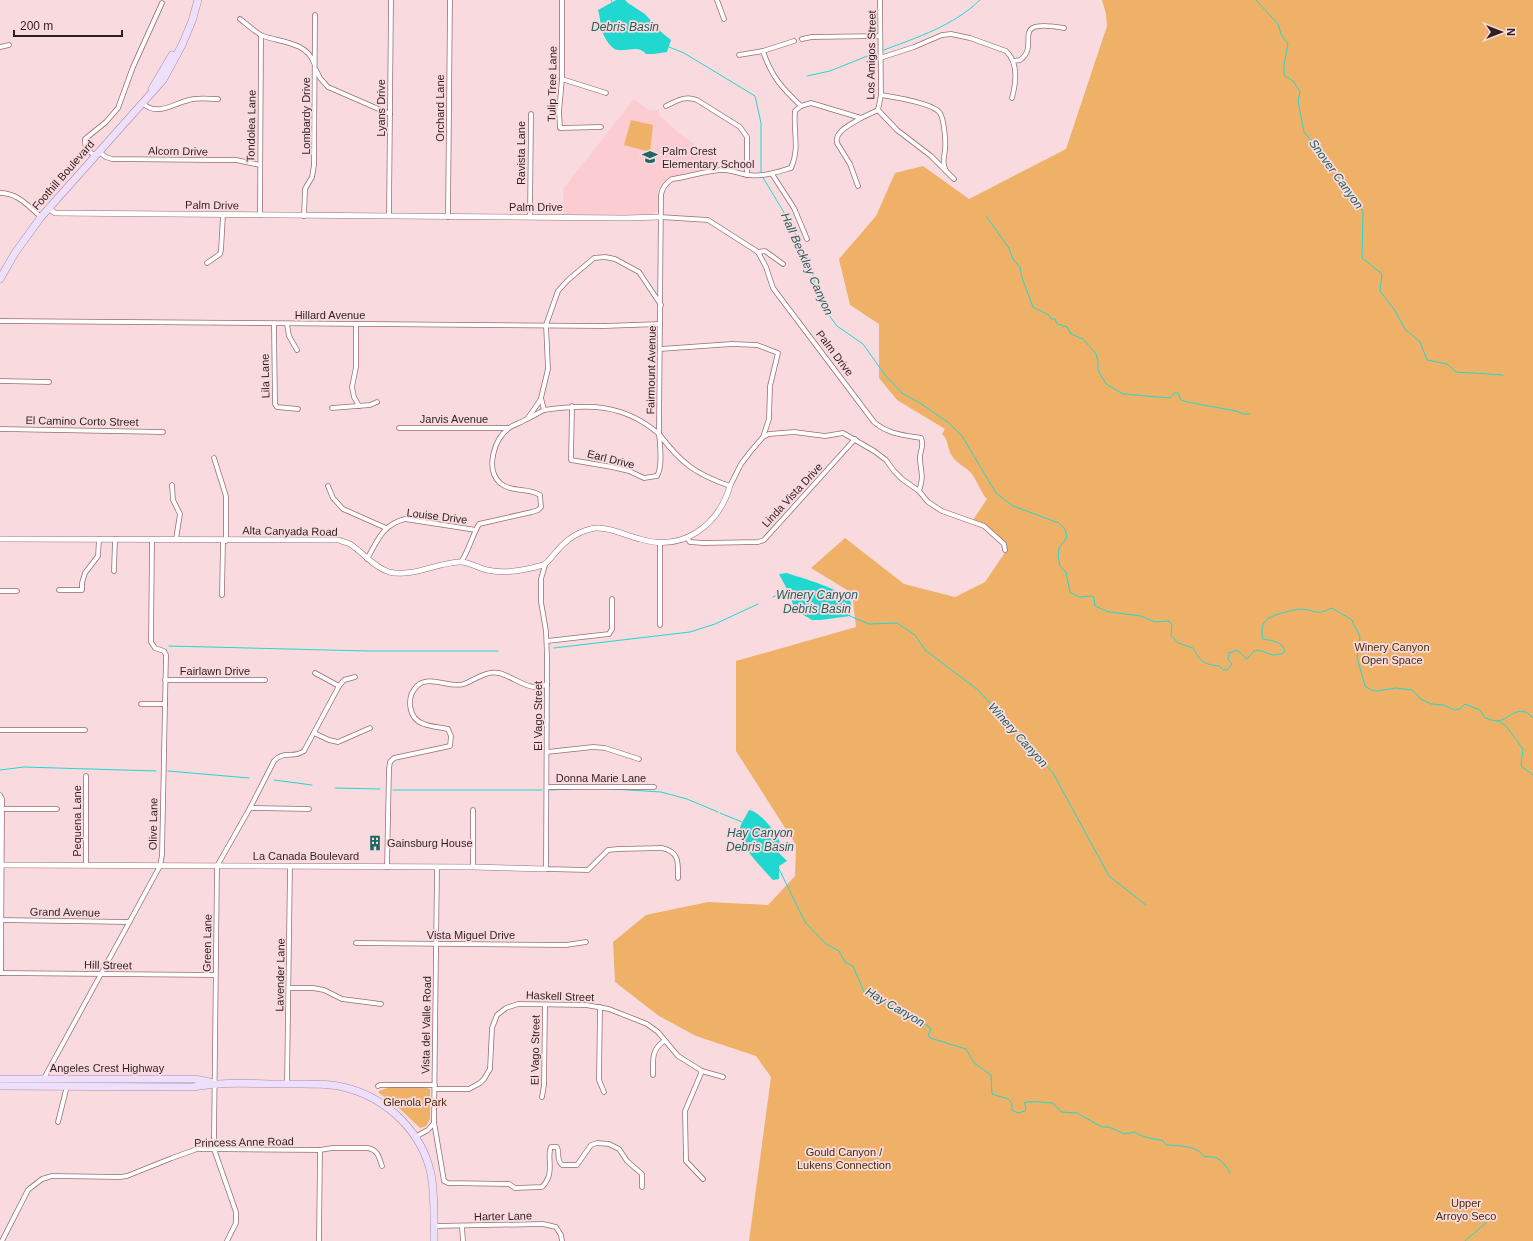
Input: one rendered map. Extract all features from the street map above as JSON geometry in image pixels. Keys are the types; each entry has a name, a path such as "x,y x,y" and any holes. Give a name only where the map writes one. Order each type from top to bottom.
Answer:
{"main road":[{"name":"Foothill Boulevard","path":"151,93 153,86 170,60 179,40 193,0"},
{"name":"Foothill Boulevard","path":"0,279 19,248 48,208 163,80 177,56 187,34 198,0"},
{"name":"Angeles Crest Highway","path":"0,1079 195,1079 214,1083"},
{"name":"Angeles Crest Highway","path":"0,1086 193,1086 214,1083 327,1085 346,1088 369,1096 395,1113 406,1124 415,1137 425,1157 431,1175 434,1241"}],"street":[{"name":"Lyans Drive","path":"389,216 391,0"},
{"name":"Orchard Lane","path":"448,216 450,0"},
{"name":"Tulip Tree Lane","path":"562,0 562,79 559,112 560,128 601,127"},
{"path":"717,0 724,19"},
{"name":"Los Amigos Street","path":"878,110 881,95 880,0"},
{"path":"97,154 86,148 84,143 85,139 106,122 118,108 133,67 162,3"},
{"name":"Lombardy Drive","path":"304,216 305,189 312,177 314,165 315,15"},
{"path":"240,19 247,26 256,30 261,36 287,41 311,56 320,78 328,87 390,114"},
{"path":"1014,61 1020,60 1026,54 1029,32 1032,28 1046,25 1064,28"},
{"path":"880,58 914,47 942,35 951,34 970,38 1006,51 1014,61 1014,89 1012,98"},
{"name":"Tondolea Lane","path":"260,215 261,36"},
{"path":"802,39 812,37 880,36"},
{"path":"739,55 763,51 794,42"},
{"path":"0,46 9,45"},
{"path":"763,51 768,67 782,87 801,106 811,103 861,118"},
{"path":"562,79 606,93"},
{"path":"881,95 903,98 939,112 943,118 945,149 943,163 946,171"},
{"path":"142,103 148,108 154,110 163,109 190,99 218,98"},
{"path":"666,106 680,99 691,98 698,100 740,127 747,137 747,175"},
{"name":"Fairmount Avenue","path":"659,434 661,305 660,217 662,190 668,182 672,180 721,170 755,176 791,168 795,159 796,148 793,124 794,111 801,106"},
{"path":"858,186 850,164 836,139 838,134 861,118 878,110 897,130 931,156 954,180"},
{"name":"Ravista Lane","path":"530,217 531,114"},
{"name":"Alcorn Drive","path":"97,154 112,159 230,159 260,165"},
{"path":"769,174 794,208 807,239"},
{"path":"0,193 8,193 17,196 41,217"},
{"name":"Palm Drive","path":"48,208 55,213 304,216 660,217 708,220 758,252 766,267 774,288 874,422 882,429 893,434 921,438 923,442 920,458 922,480 919,491"},
{"path":"207,263 220,254 223,215"},
{"path":"758,252 765,251 782,264"},
{"path":"527,420 541,398 548,369 546,325 558,291 568,280 594,258 605,257 615,259 639,272 661,305"},
{"name":"Hillard Avenue","path":"0,321 604,326 660,324"},
{"name":"Lila Lane","path":"274,324 275,404 277,407 298,409"},
{"path":"287,324 289,336 298,350"},
{"path":"356,324 356,367 352,388 354,397 359,406"},
{"path":"545,564 563,544 573,536 597,528 607,529 642,540 660,543 687,538 700,530 717,515 741,464 763,437 769,419 770,386 778,353 751,344 660,349"},
{"path":"0,381 49,382"},
{"path":"541,398 544,410"},
{"path":"332,408 370,405 377,402"},
{"path":"461,562 469,550 479,524 482,522 532,512 538,510 541,506 540,495 534,491 508,487 500,482 492,471 494,449 508,428 527,420 544,410 588,405 613,409 629,415 659,434 680,460 691,469 704,476 730,486"},
{"name":"Earl Drive","path":"572,406 571,460 629,471 644,478 657,476 659,469 659,434"},
{"name":"Jarvis Avenue","path":"399,428 508,428"},
{"name":"El Camino Corto Street","path":"0,429 163,432"},
{"path":"763,437 769,434 786,432 803,432 825,436 838,432 843,433 855,439 886,460 894,472 919,491 928,502 942,511 984,526 1004,544 1005,550"},
{"name":"Linda Vista Drive","path":"687,538 690,542 703,544 758,542 764,540 855,439"},
{"path":"214,458 226,496 222,595"},
{"path":"172,484 172,500 180,514 176,540"},
{"path":"328,486 333,498 343,509 386,528 367,559"},
{"name":"Louise Drive","path":"386,528 405,519 476,530"},
{"name":"Alta Canyada Road","path":"0,539 225,541 339,540 350,544 367,559 385,570 397,573 461,562 487,570 509,572 545,564"},
{"path":"59,590 82,590 82,583 85,573 98,556 99,539"},
{"path":"114,571 115,539"},
{"name":"Olive Lane","path":"40,1086 160,866 162,855 166,654 164,651 155,648 151,642 152,540"},
{"path":"660,543 660,625"},
{"name":"El Vago Street","path":"545,564 541,579 540,602 547,641 546,869"},
{"path":"0,591 17,591"},
{"path":"547,641 609,634 612,629 612,599"},
{"path":"387,867 388,781 390,762 394,758 450,746 448,729 422,724 414,717 409,706 410,696 417,685 426,681 462,685 480,676 497,672 534,688 541,688 547,684"},
{"path":"315,673 339,686 344,680 355,677"},
{"name":"Fairlawn Drive","path":"165,680 265,680"},
{"name":"Green Lane","path":"227,1241 236,1223 236,1212 214,1149 217,866 250,808 274,761 282,754 296,755 302,753 339,686"},
{"path":"141,704 165,704"},
{"path":"314,733 329,740 338,742 370,728"},
{"path":"0,730 85,730"},
{"name":"Donna Marie Lane","path":"547,752 593,747 606,748 639,759"},
{"name":"Pequena Lane","path":"86,776 86,866"},
{"name":"Donna Marie Lane","path":"547,787 654,788"},
{"path":"0,795 2,799 1,974"},
{"path":"250,808 309,809"},
{"path":"2,809 57,810"},
{"path":"473,810 473,867"},
{"name":"La Canada Boulevard","path":"1,865 473,867 588,870 605,852 618,849 662,848 674,853 678,864 678,878"},
{"name":"Lavender Lane","path":"288,1084 290,866"},
{"name":"Vista del Valle Road","path":"437,867 434,1122 444,1181 448,1183 509,1184 515,1188 542,1188 546,1184 551,1168 551,1147 557,1147 559,1151 558,1159 562,1165 577,1165 591,1145 597,1143 609,1144 620,1149 627,1161 642,1174 642,1187"},
{"name":"Grand Avenue","path":"1,920 129,922"},
{"name":"Vista Miguel Drive","path":"356,943 566,945 586,942"},
{"name":"Hill Street","path":"1,974 215,975"},
{"path":"289,988 313,988 324,990 342,999 381,1004"},
{"name":"El Vago Street","path":"542,1097 544,1085 545,1004"},
{"name":"Haskell Street","path":"378,1086 469,1089 480,1083 488,1074 490,1068 492,1028 497,1015 501,1010 512,1005 545,1004 586,1005 600,1007 647,1024 658,1032 678,1056 702,1071 723,1077"},
{"path":"600,1007 599,1080 604,1092"},
{"path":"653,1076 655,1050 658,1045 664,1041"},
{"path":"702,1071 685,1111 685,1125 686,1160 703,1179"},
{"path":"58,1122 67,1086"},
{"path":"415,1137 428,1130 434,1122"},
{"name":"Princess Anne Road","path":"2,1241 28,1190 42,1179 52,1176 127,1176 192,1150 214,1149 320,1150 332,1148 373,1150 379,1156 382,1166"},
{"path":"319,1241 320,1150"},
{"name":"Harter Lane","path":"434,1226 550,1225 559,1230 562,1241"},
{"path":"462,1226 462,1241"}],"shaded area":[{"name":"Palm Crest Elementary School","path":"634,99 649,110 659,110 659,115 679,133 709,155 713,159 715,165 664,181 658,190 657,211 651,215 564,214 563,189"}],"green space":[{"path":"1102,0 1533,0 1533,1241 749,1241 771,1077 756,1056 696,1036 659,1016 615,982 613,942 646,915 708,902 768,905 795,876 796,845 736,751 736,661 856,627 852,593 811,568 845,538 904,584 955,597 985,582 1006,551 1005,546 979,522 973,520 987,499 971,473 952,456 946,439 942,434 945,429 897,400 879,378 879,324 850,305 839,259 876,216 895,173 923,166 969,199 1066,149 1107,26 1106,14"},
{"path":"631,120 653,125 650,152 624,145"},
{"name":"Glenola Park","path":"393,1086 423,1087 430,1089 430,1119 426,1126 420,1128 397,1106 379,1093 379,1091"}],"water":[{"name":"Debris Basin","path":"616,0 625,0 645,14 660,31 671,40 667,52 646,54 637,49 618,50 611,46 602,31 598,10"},
{"name":"Winery Canyon Debris Basin","path":"787,573 839,592 850,601 852,608 850,616 812,620 795,610 789,593 779,574"},
{"name":"Hay Canyon Debris Basin","path":"749,810 763,818 779,839 779,853 787,861 779,866 779,879 773,880 740,840 740,829"}],"waterway":[{"path":"884,50 947,24 970,9 980,0"},
{"name":"Snover Canyon","path":"1256,0 1278,24 1281,34 1288,44 1284,65 1284,75 1294,82 1300,92 1298,101 1304,132 1331,165 1351,199 1363,211 1362,258 1382,274 1380,291 1394,309 1405,329 1420,342 1427,360 1447,364 1456,372 1503,375"},
{"name":"Hall Beckley Canyon","path":"669,47 684,53 755,96 761,123 761,173"},
{"path":"807,76 830,71 875,53"},
{"name":"Hall Beckley Canyon","path":"762,176 791,224 811,268 816,288 825,310 837,326 863,344 885,375 902,393 920,403 949,423 962,436 996,493 1013,506 1059,523 1065,529 1067,537 1059,548 1058,556 1060,566 1066,572 1070,592 1079,597 1092,596 1094,598 1095,606 1109,612 1141,616 1155,622 1169,621 1172,625 1171,635 1178,643 1193,648 1203,662 1219,666 1223,670 1227,670 1232,664 1228,659 1229,653 1237,650 1247,659 1254,651 1258,650 1273,655 1282,654 1285,651 1279,643 1263,639 1262,627 1271,617 1280,613 1297,610 1305,609 1318,612 1332,608 1352,620 1358,632 1360,637 1357,657 1365,686 1371,690 1377,691 1396,688 1412,690 1421,699 1431,704 1444,705 1454,710 1460,709 1465,704 1480,710 1485,718 1494,721 1501,720 1521,711 1527,713 1533,718"},
{"path":"986,216 1009,248 1013,259 1020,267 1022,278 1033,307 1049,315 1051,319 1055,319 1057,324 1067,327 1071,334 1083,339 1096,354 1098,370 1106,384 1123,394 1170,398 1174,393 1178,393 1181,400 1187,402 1249,414"},
{"path":"773,597 788,590"},
{"path":"554,648 690,632 715,624 758,604"},
{"name":"Winery Canyon","path":"850,616 869,624 897,623 915,635 925,650 978,690 1053,773 1109,876 1146,905"},
{"path":"169,646 368,651 498,651"},
{"path":"1499,721 1506,726 1523,749 1521,766 1533,775"},
{"path":"0,770 24,767 156,771"},
{"path":"168,771 249,778"},
{"path":"274,780 312,785"},
{"path":"335,788 380,789"},
{"path":"550,790 571,789"},
{"path":"612,789 661,792 687,799 718,812"},
{"path":"393,790 542,790"},
{"path":"720,813 742,822"},
{"name":"Hay Canyon","path":"779,869 805,922 825,943 839,951 845,962 853,966 864,992 878,997 886,1004 901,1009 916,1022 927,1025 931,1029 928,1035 930,1038 966,1049 974,1063 991,1075 992,1094 1008,1099 1012,1103 1012,1110 1018,1113 1025,1111 1026,1107 1024,1103 1027,1102 1053,1103 1061,1112 1077,1113 1102,1127 1109,1127 1125,1134 1134,1132 1148,1138 1162,1140 1166,1145 1192,1148 1197,1150 1205,1157 1217,1158 1230,1173"},
{"path":"1465,1241 1487,1222"}],"place":[{"name":"Palm Crest Elementary School","path":"650,157"},
{"name":"Gainsburg House","path":"375,843"}],"park label":[{"name":"Winery Canyon Open Space","path":"1392,653"},
{"name":"Gould Canyon / Lukens Connection","path":"844,1158"},
{"name":"Upper Arroyo Seco","path":"1466,1209"}]}
